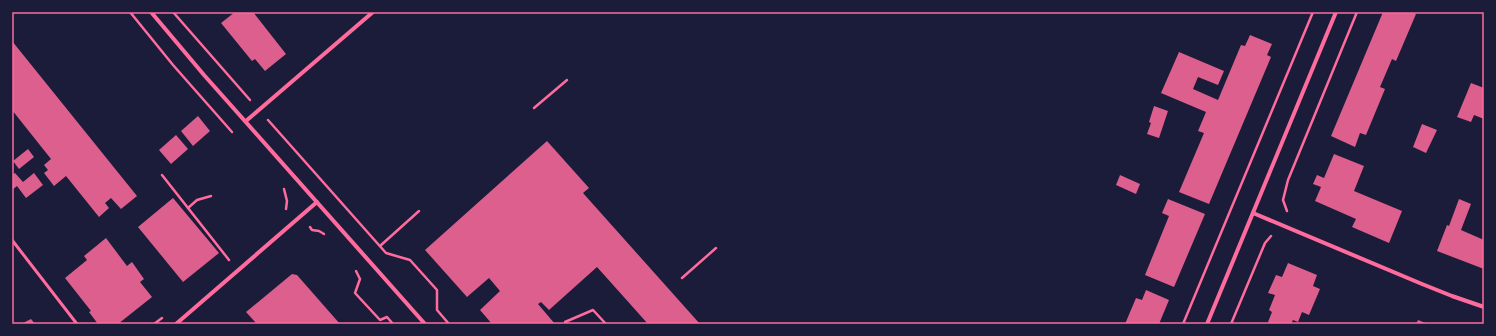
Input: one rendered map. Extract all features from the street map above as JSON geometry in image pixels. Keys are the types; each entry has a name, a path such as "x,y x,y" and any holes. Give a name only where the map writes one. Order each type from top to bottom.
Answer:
{"street":[{"path":"151,12 204,75 425,324"},
{"path":"246,121 373,12"},
{"path":"1207,324 1336,12"},
{"path":"176,324 317,202"},
{"path":"1253,213 1452,296 1484,307"}],"lane":[{"path":"12,240 77,324"}],"path":[{"path":"173,12 386,253 410,260 437,290 437,310 449,324"},
{"path":"1184,324 1313,12"},
{"path":"1231,324 1265,243 1270,236 1283,232 1290,214 1286,210 1283,200 1288,180 1357,12"},
{"path":"534,108 567,80"},
{"path":"162,175 227,257"},
{"path":"283,186 286,192 286,210"},
{"path":"188,208 197,200 211,196"},
{"path":"287,201 302,216 312,230 319,231 326,236"},
{"path":"380,246 419,211"},
{"path":"682,278 716,248"},
{"path":"224,265 235,255"},
{"path":"355,268 360,279 355,293 380,320 387,317 393,324"},
{"path":"567,324 565,322 593,310 606,324"},
{"path":"154,324 165,316"}],"building":[{"path":"235,12 253,12 286,54 265,71 255,59 252,61 221,23"},
{"path":"1383,12 1411,12 1416,14 1396,61 1392,59 1380,87 1385,89 1366,135 1360,133 1355,147 1331,136"},
{"path":"1250,35 1272,44 1267,55 1271,57 1209,204 1179,192 1204,133 1198,131 1206,112 1161,93 1179,52 1224,71 1218,85 1198,77 1193,89 1218,100 1241,45 1245,46"},
{"path":"12,41 137,196 121,209 111,198 105,203 109,208 99,217 66,176 54,186 44,173 48,170 44,165 51,159 12,110"},
{"path":"1471,83 1484,88 1484,119 1474,115 1471,122 1457,117"},
{"path":"1154,106 1168,111 1159,138 1147,134 1151,123 1149,122"},
{"path":"198,116 210,131 193,146 181,131"},
{"path":"1422,124 1437,130 1426,153 1413,147"},
{"path":"176,135 188,149 171,164 159,150"},
{"path":"547,141 589,188 583,193 700,324 648,324 597,267 549,310 541,302 538,304 555,324 492,324 480,310 500,291 489,278 467,297 425,250"},
{"path":"28,149 34,157 19,169 13,161"},
{"path":"1334,154 1364,166 1354,191 1402,211 1389,243 1352,227 1356,219 1315,201 1321,187 1313,184 1317,175 1324,178"},
{"path":"15,173 23,182 34,173 43,185 26,198 17,186 12,190 12,175"},
{"path":"1120,175 1140,184 1136,194 1116,185"},
{"path":"173,198 219,253 183,282 138,227"},
{"path":"1168,199 1205,214 1174,287 1145,275 1169,216 1162,213"},
{"path":"1459,199 1471,204 1461,230 1484,240 1484,269 1437,251 1447,225 1449,226"},
{"path":"106,238 127,266 132,262 144,279 140,282 152,297 118,324 98,324 89,312 91,311 65,278 87,260 84,256"},
{"path":"1288,263 1317,275 1313,286 1320,289 1309,315 1302,312 1298,322 1293,320 1291,324 1272,324 1268,322 1272,312 1269,310 1275,295 1268,293 1276,275 1282,277"},
{"path":"292,274 297,275 340,324 257,324 246,312"},
{"path":"1146,290 1169,300 1159,324 1125,324 1136,298 1142,300"},
{"path":"31,319 35,324 22,324 25,322"},
{"path":"1418,320 1428,324 1416,324"}]}
